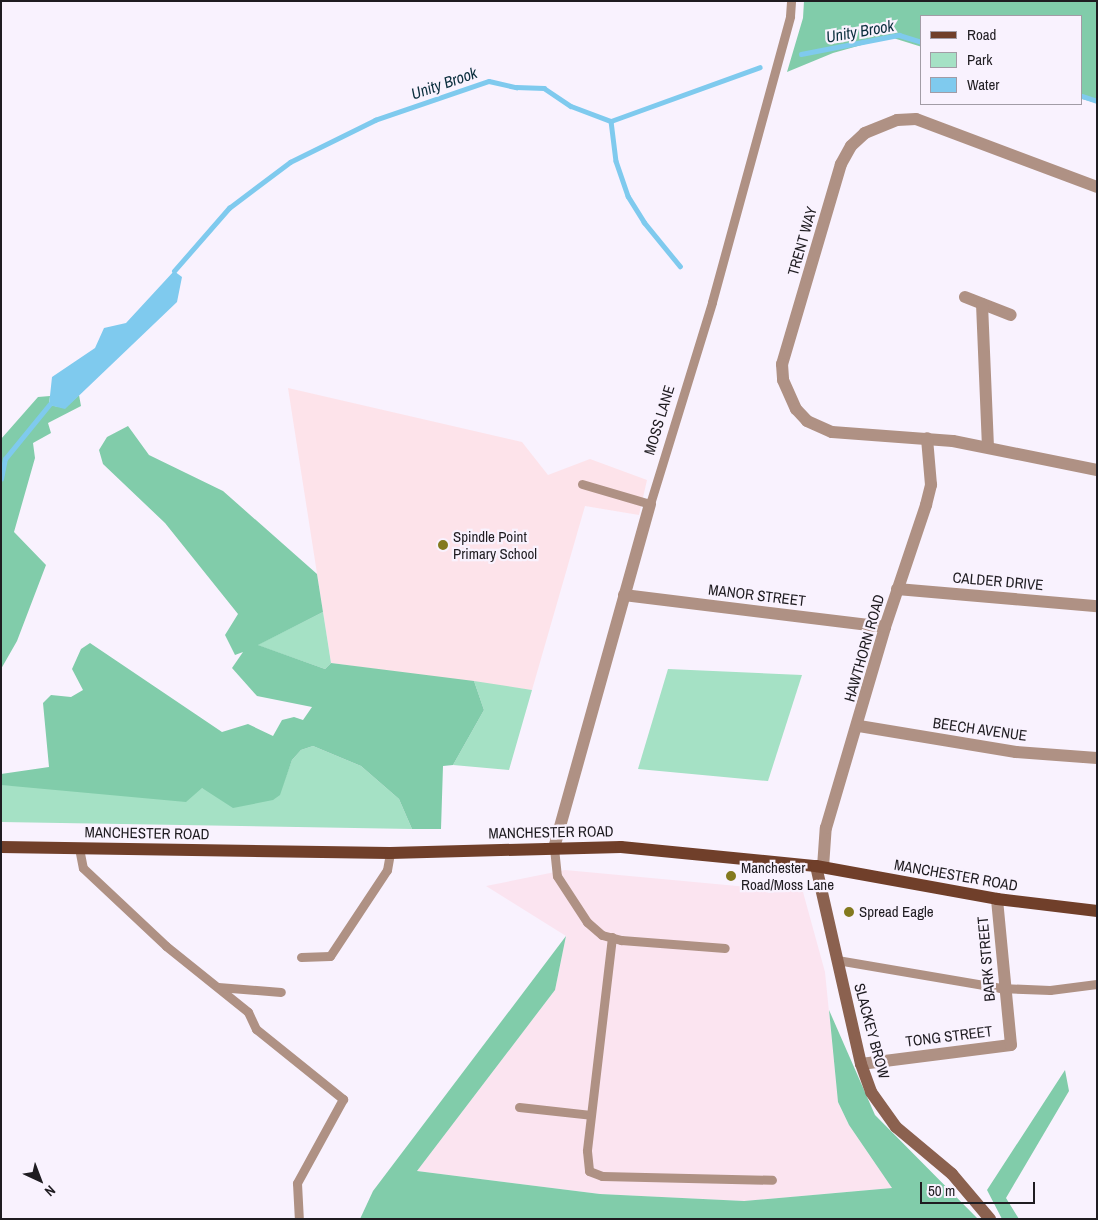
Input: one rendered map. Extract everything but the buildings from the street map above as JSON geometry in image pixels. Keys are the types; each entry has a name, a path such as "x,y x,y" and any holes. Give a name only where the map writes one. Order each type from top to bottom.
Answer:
{"main road":[{"name":"MANCHESTER ROAD","path":"1,847 390,853 621,847 819,867 997,900 1097,911"}],"street":[{"name":"TRENT WAY","path":"1097,187 916,119 881,124 865,133 851,146 841,164 782,364 783,380 796,409 818,428 832,432 927,438 988,446 1097,470"},
{"path":"965,297 1011,315"},
{"path":"982,304 988,446"},
{"name":"HAWTHORN ROAD","path":"819,867 826,828 859,726 885,627 930,485 927,438"},
{"name":"MOSS LANE","path":"554,848 650,504"},
{"name":"CALDER DRIVE","path":"897,589 1097,606"},
{"name":"MANOR STREET","path":"624,595 885,627"},
{"name":"BEECH AVENUE","path":"859,726 1016,752 1097,758"},
{"name":"SLACKEY BROW","path":"819,867 837,960 861,1064 871,1092 888,1118 952,1174 990,1219"},
{"name":"BARK STREET","path":"997,900 1011,1045"},
{"name":"TONG STREET","path":"861,1064 1011,1045"}],"lane":[{"name":"MOSS LANE","path":"650,504 712,302 790,16 791,1"},
{"path":"582,484 650,504"},
{"path":"79,848 84,868 166,946 248,1012 256,1029 343,1099 297,1183 299,1217"},
{"path":"554,848 557,876 587,922 602,935 725,948"},
{"path":"301,957 330,956 388,870 390,853"},
{"path":"612,937 591,1114 587,1163 590,1171 602,1176 772,1180"},
{"path":"837,960 1004,988 1050,990 1097,984"},
{"path":"218,987 282,992"},
{"path":"519,1107 591,1114"}],"shaded area":[{"name":"Spindle Point Primary School","path":"288,388 522,442 548,475 590,459 647,480 639,515 585,506 532,690 331,663"},
{"path":"565,870 803,892 825,972 838,1102 849,1125 892,1188 744,1201 600,1194 417,1171 555,990 566,936 486,886"}],"green space":[{"path":"804,1 1097,1 1097,103 1083,99 1083,15 920,15 920,46 890,37 833,53 787,72 803,18"},
{"path":"79,395 81,406 48,423 51,433 33,443 35,458 14,532 46,565 17,641 1,669 1,439 38,397 50,396 49,405 65,408"},
{"path":"128,426 149,455 223,491 317,574 323,612 258,645 325,669 331,663 474,681 484,710 453,765 443,766 441,829 412,829 399,799 361,766 313,746 301,750 292,760 280,795 273,800 233,808 202,788 186,802 1,785 1,774 49,767 43,703 51,695 71,697 83,690 72,669 81,649 90,643 222,732 248,724 273,736 282,720 294,717 303,720 312,707 257,696 232,668 243,652 235,655 225,635 238,614 165,523 103,464 99,450 107,437"},
{"path":"323,612 331,663 325,669 257,645"},
{"path":"668,669 802,675 768,781 638,769"},
{"path":"474,681 532,690 509,770 453,765 484,710"},
{"path":"313,746 361,766 399,799 412,829 1,822 1,785 201,788 279,795 292,760 301,750"},
{"path":"566,936 555,990 417,1171 600,1194 744,1201 892,1188 849,1125 838,1102 829,1010 875,1115 978,1219 360,1219 373,1191"},
{"path":"1065,1070 1069,1091 1006,1198 1019,1219 1002,1219 987,1190"}],"water":[{"path":"174,271 182,277 177,302 65,409 49,405 52,377 95,348 104,328 126,323"}],"waterway":[{"name":"Unity Brook","path":"801,54 899,35 920,41"},
{"name":"Unity Brook","path":"174,271 229,208 290,162 375,120 489,81 516,87 544,88 571,106 611,121 760,67"},
{"name":"Unity Brook","path":"1083,96 1097,101"},
{"path":"611,121 616,161 628,196 644,222 680,266"},
{"name":"Unity Brook","path":"1,479 5,459 49,405"}],"place":[{"name":"Spindle Point Primary School","path":"443,545"},
{"name":"Manchester Road/Moss Lane","path":"731,876"},
{"name":"Spread Eagle","path":"849,912"}]}
